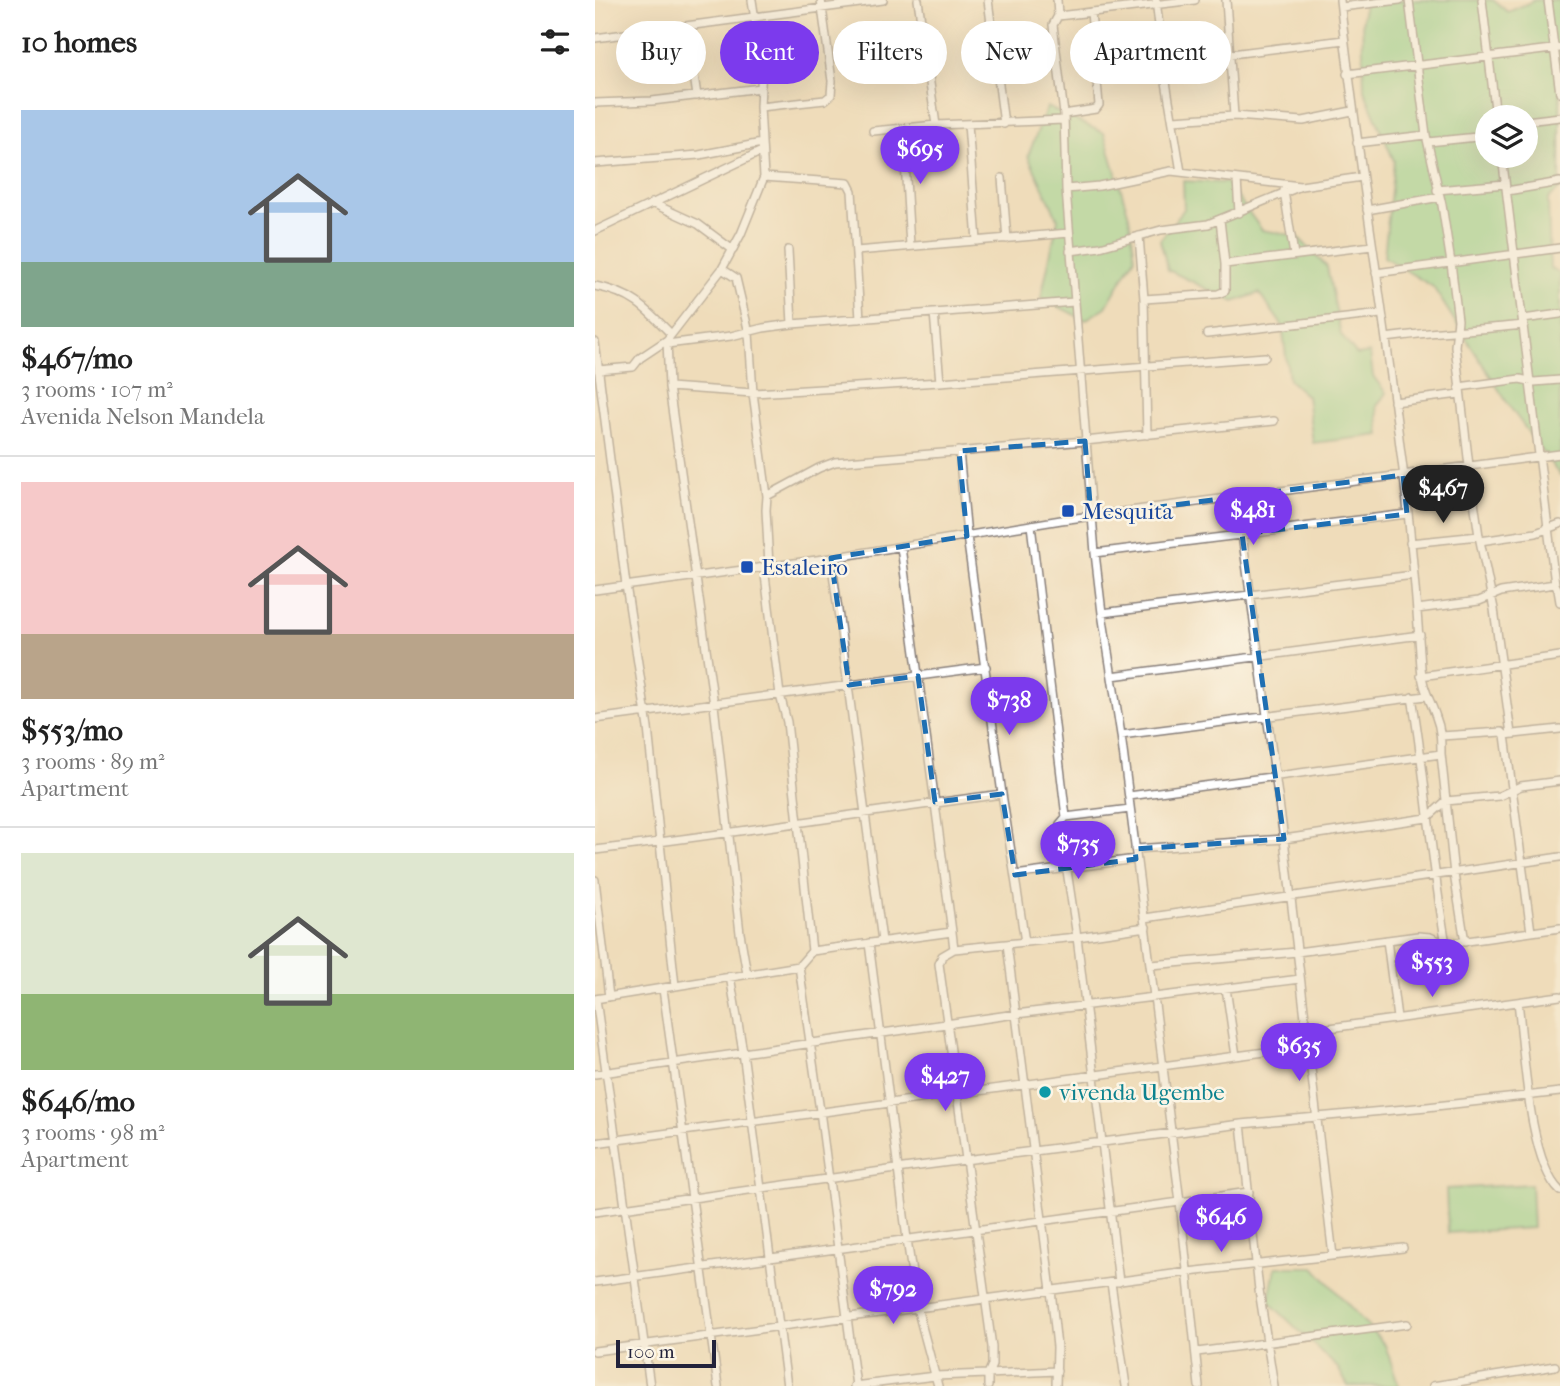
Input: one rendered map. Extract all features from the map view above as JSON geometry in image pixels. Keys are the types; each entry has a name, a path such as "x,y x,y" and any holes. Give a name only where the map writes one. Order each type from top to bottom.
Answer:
{"street":[{"path":"598,370 633,367 640,358 668,340 722,269 733,250 764,177 760,107 761,66 753,0"},
{"path":"706,24 821,4 883,0"},
{"path":"918,0 936,125"},
{"path":"988,0 1004,124"},
{"path":"1056,0 1058,16 1053,25 1064,117 1070,251 1091,516 1173,1133 1199,1386"},
{"path":"1058,16 1195,0"},
{"path":"1226,0 1228,21"},
{"path":"1400,0 1340,3 1347,74 1403,475 1421,676 1441,736 1445,801 1465,942"},
{"path":"1409,0 1427,138 1451,263 1458,320 1455,346 1459,390 1480,538 1502,664 1512,791 1531,932"},
{"path":"1482,0 1495,105"},
{"path":"1548,0 1557,48 1560,93"},
{"path":"1156,3 1181,172"},
{"path":"760,107 825,100 831,95 832,81 821,4"},
{"path":"873,131 936,125 1004,124 1064,117 1096,109 1099,105 1091,12"},
{"path":"595,37 616,35"},
{"path":"1234,116 1231,54 1344,40"},
{"path":"1347,74 1557,48"},
{"path":"695,84 697,96"},
{"path":"595,103 697,96 761,88"},
{"path":"1173,120 1234,116 1297,121 1352,111"},
{"path":"1538,120 1560,117"},
{"path":"968,124 977,241"},
{"path":"903,128 910,246"},
{"path":"1357,143 1475,136"},
{"path":"595,163 762,147"},
{"path":"595,231 762,147"},
{"path":"1504,168 1547,528 1560,602"},
{"path":"1066,189 1099,186 1157,172 1181,172 1301,186 1362,177"},
{"path":"764,177 848,183 852,191 860,319"},
{"path":"1002,178 1007,239"},
{"path":"1237,179 1239,212"},
{"path":"1367,210 1438,194 1560,182"},
{"path":"1282,184 1294,255"},
{"path":"1070,251 1100,247 1139,236 1220,220 1301,186"},
{"path":"652,203 704,227 733,250"},
{"path":"1144,299 1222,293 1226,288 1226,264 1220,220"},
{"path":"856,251 1069,233"},
{"path":"1139,236 1144,299 1147,435"},
{"path":"1226,264 1372,246"},
{"path":"1376,273 1560,248"},
{"path":"788,250 792,324"},
{"path":"722,269 736,278 749,333 753,393 767,496 767,566 780,695 787,722 812,951"},
{"path":"595,286 612,289 633,298 668,340 669,387 714,705 747,974"},
{"path":"668,340 749,333 792,324 1074,302"},
{"path":"934,313 940,382"},
{"path":"1207,334 1381,314"},
{"path":"1385,338 1524,322 1560,314"},
{"path":"595,342 598,402 646,713 675,986"},
{"path":"669,387 753,393 940,382 1265,356"},
{"path":"1394,402 1520,379 1560,380"},
{"path":"767,496 835,462 1085,441 1274,421"},
{"path":"959,451 967,536 1025,942"},
{"path":"595,590 831,558 1091,516 1560,454"},
{"path":"1095,553 1407,514"},
{"path":"1410,543 1536,533 1560,524"},
{"path":"1031,525 1066,817"},
{"path":"1242,534 1284,839 1333,1256"},
{"path":"901,547 954,949"},
{"path":"831,558 883,941"},
{"path":"1102,613 1414,575"},
{"path":"1417,609 1479,601 1492,595 1558,588"},
{"path":"1112,676 1419,635"},
{"path":"1421,676 1560,656"},
{"path":"595,719 986,667"},
{"path":"1121,735 1426,696"},
{"path":"1412,697 1445,944"},
{"path":"1441,736 1498,732 1508,735 1560,729"},
{"path":"1129,796 1441,754"},
{"path":"1135,849 1284,839 1427,818 1445,801 1499,796 1521,786 1560,781"},
{"path":"595,850 1002,794"},
{"path":"1126,1386 1111,1211 1060,824 1066,817 1130,809"},
{"path":"1145,918 1560,857"},
{"path":"1016,875 1136,859"},
{"path":"595,880 609,997"},
{"path":"988,1386 992,1347 939,964 941,956 954,949 1146,928"},
{"path":"1151,965 1297,952 1418,936 1430,937 1445,944 1560,928"},
{"path":"650,1386 596,999 799,966 812,951 952,932"},
{"path":"1387,940 1397,1018"},
{"path":"869,943 896,1169 917,1308 938,1386"},
{"path":"1007,944 1051,1290 1057,1347 1056,1386"},
{"path":"799,966 839,1249 855,1386 935,1376 1057,1371"},
{"path":"730,976 743,1052 787,1386"},
{"path":"595,1074 1085,1004 1300,979"},
{"path":"1226,988 1236,1056"},
{"path":"663,989 718,1386"},
{"path":"1308,1031 1560,996"},
{"path":"1518,1002 1535,1137 1550,1180 1560,1191"},
{"path":"595,1143 1309,1046"},
{"path":"595,1212 1241,1124 1560,1092"},
{"path":"1241,1124 1274,1386"},
{"path":"595,1282 1249,1192"},
{"path":"595,1351 1188,1272 1403,1248"},
{"path":"1197,1352 1407,1324"},
{"path":"1433,1386 1555,1366"}],"highlighted area":[{"path":"1085,441 1091,516 1403,475 1407,514 1242,534 1284,839 1135,849 1136,859 1015,875 1002,794 935,802 918,676 849,685 831,558 967,536 959,451"}],"green space":[{"path":"1366,0 1493,0 1508,12 1535,0 1560,0 1560,188 1548,199 1550,268 1560,274 1560,476 1512,410 1433,287 1384,257 1394,161 1364,90 1362,17"},
{"path":"1047,107 1104,133 1129,216 1135,257 1106,307 1085,320 1041,298 1058,219 1028,156"},
{"path":"1183,181 1227,183 1262,230 1297,236 1327,267 1341,335 1357,355 1370,353 1373,376 1386,393 1377,406 1380,435 1313,443 1307,396 1289,380 1282,325 1259,293 1234,302 1168,270 1160,240 1184,209"},
{"path":"1531,1184 1533,1228 1448,1233 1446,1189"},
{"path":"1276,1267 1314,1267 1385,1345 1399,1386 1348,1386 1338,1368 1268,1301"}],"place":[{"name":"Mesquita","path":"1068,511"},
{"name":"Estaleiro","path":"747,567"},
{"name":"vivenda Ugembe","path":"1045,1092"}]}
